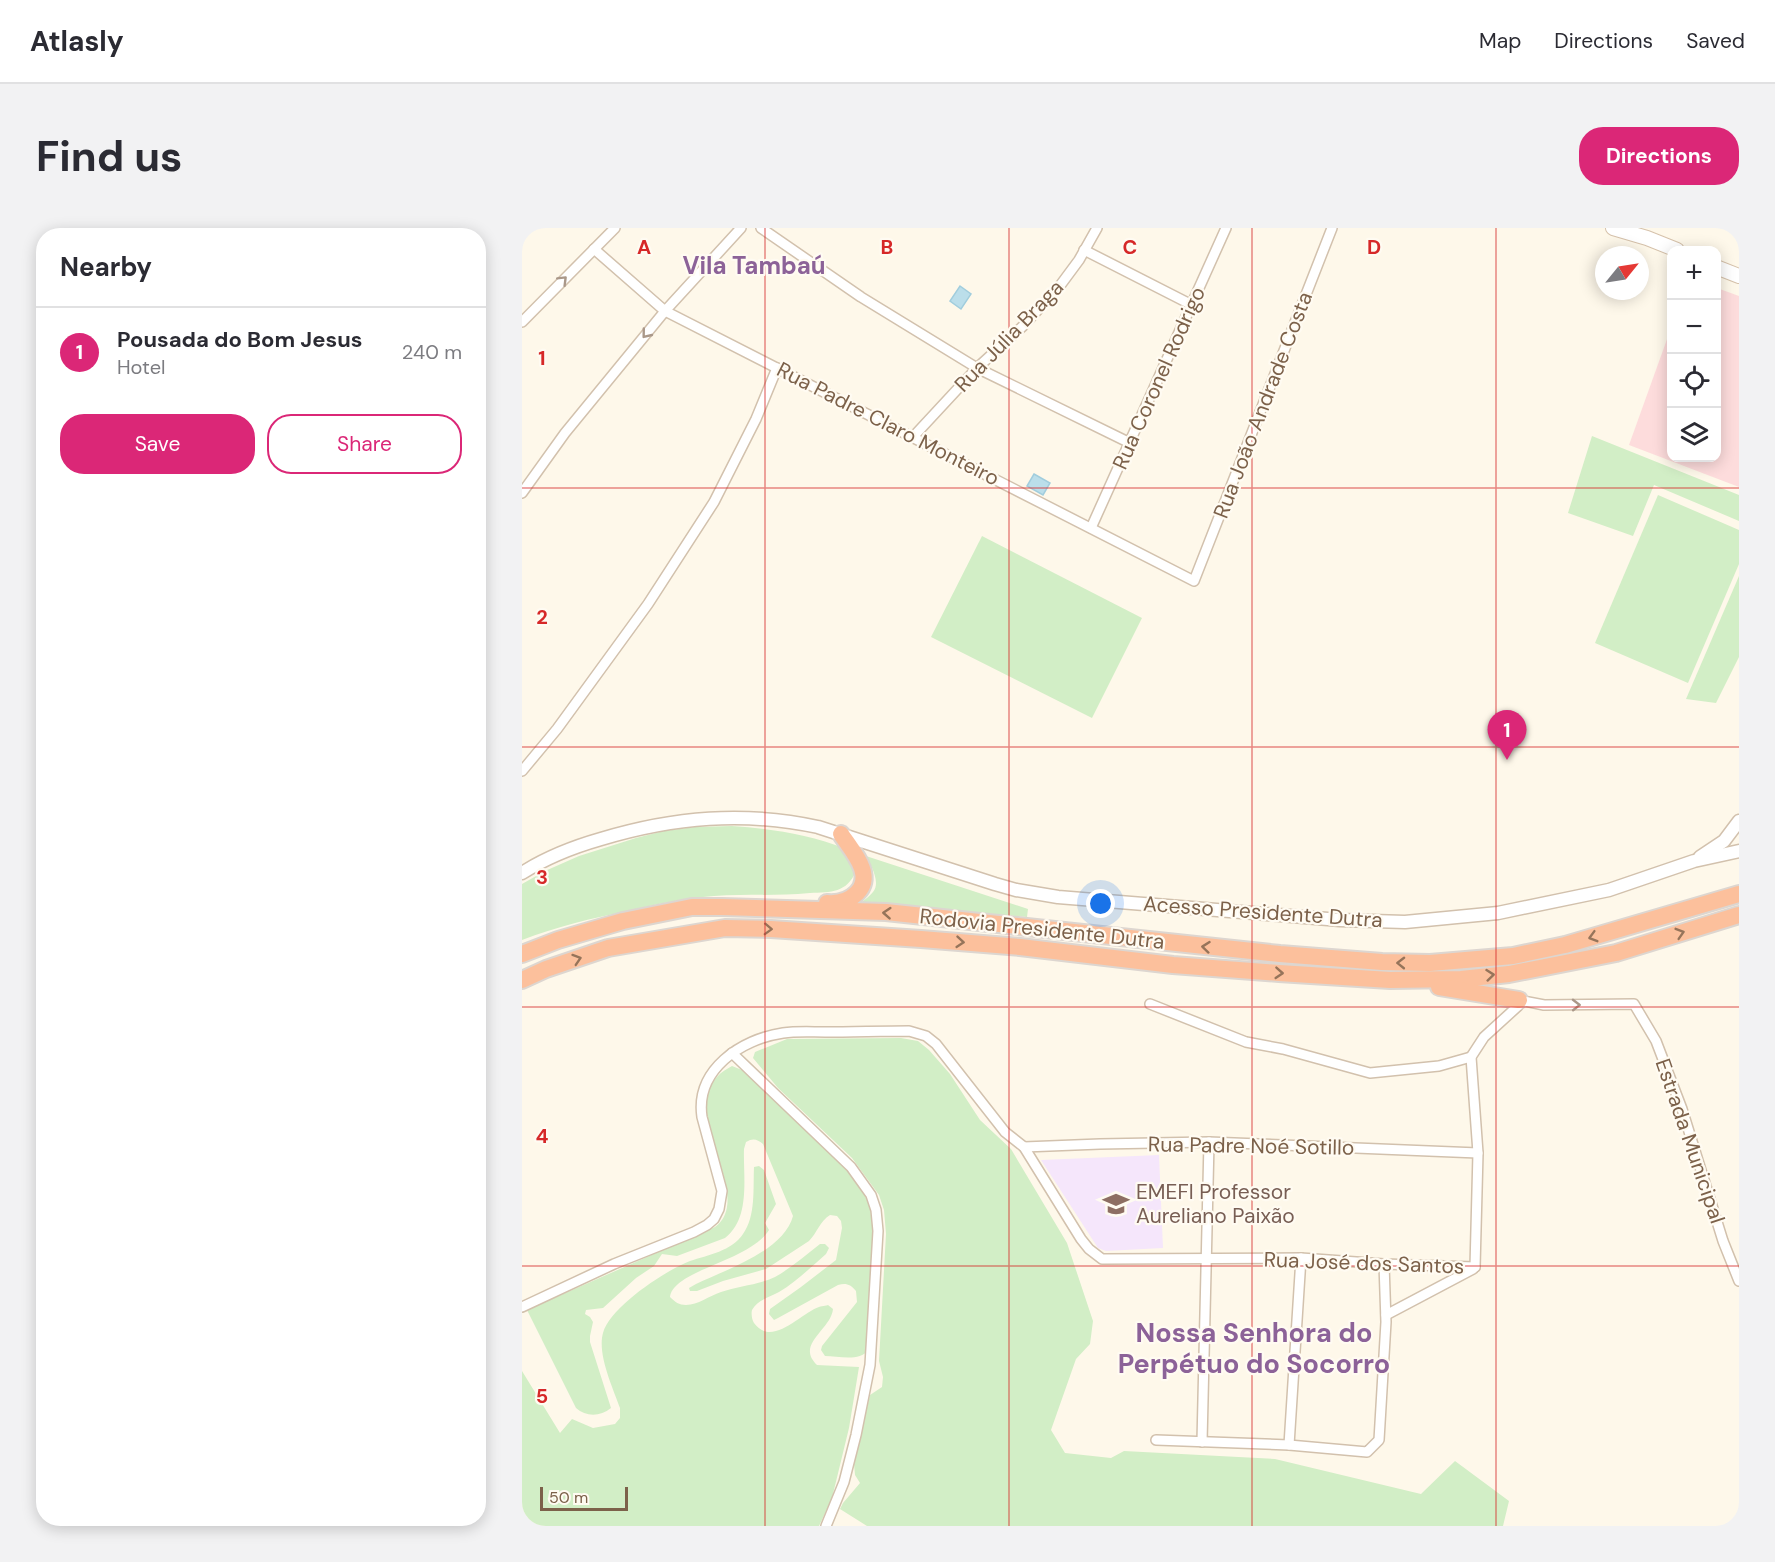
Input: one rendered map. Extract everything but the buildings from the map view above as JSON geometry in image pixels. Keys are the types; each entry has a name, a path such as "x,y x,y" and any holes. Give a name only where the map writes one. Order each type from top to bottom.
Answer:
{"highway":[{"path":"746,908 795,901 835,904 855,896 864,885 865,878 858,860 841,834"},
{"name":"Rodovia Presidente Dutra","path":"522,954 593,929 692,907 886,912 1280,954 1382,962 1430,963 1513,956 1565,945 1739,894"},
{"name":"Rodovia Presidente Dutra","path":"522,980 546,969 608,948 725,928 771,929 1020,947 1173,965 1390,980 1461,979 1509,974 1616,953 1739,915"},
{"path":"1390,980 1519,1000"}],"main road":[{"path":"1613,228 1649,233 1670,246"},
{"path":"1721,269 1739,276"}],"street":[{"path":"522,322 615,228"},
{"path":"522,493 565,433 665,311 741,228"},
{"path":"761,228 861,297 977,368 1130,443"},
{"name":"Rua Júlia Braga","path":"913,437 977,368 1023,326 1059,287 1097,228"},
{"name":"Rua Coronel Rodrigo","path":"1092,528 1226,228"},
{"name":"Rua João Andrade Costa","path":"1194,581 1332,228"},
{"name":"Rua Padre Claro Monteiro","path":"594,249 665,311 1194,581"},
{"path":"1084,250 1192,305"},
{"path":"522,771 557,729 648,604 714,502 756,419 777,368"},
{"name":"Acesso Presidente Dutra","path":"522,873 538,862 565,850 660,823 703,818 763,819 818,827 995,884 1058,897 1280,915 1405,922 1498,913 1587,895 1609,890 1694,861"},
{"path":"1694,861 1724,841 1739,821"},
{"path":"1694,861 1739,851"},
{"path":"1150,1004 1246,1042 1283,1049 1370,1073 1439,1066 1472,1057 1484,1037 1518,1006 1519,1000"},
{"name":"Estrada Municipal","path":"1519,1000 1544,1005 1634,1004 1656,1041 1682,1109 1739,1281"},
{"name":"Rua José dos Santos","path":"732,1053 753,1042 783,1033 909,1031 926,1036 936,1044 1005,1132 1024,1148 1081,1239 1102,1259 1301,1258 1475,1267 1479,1153 1472,1057"},
{"path":"522,1307 614,1264 694,1232 714,1219 719,1209 722,1191 700,1105 702,1094 712,1073 732,1053 851,1167 871,1195 876,1210 878,1231 870,1365 844,1482 826,1526"},
{"path":"1202,1442 1209,1142"},
{"name":"Rua Padre Noé Sotillo","path":"1024,1148 1209,1142 1479,1153"},
{"path":"1289,1445 1301,1258"},
{"path":"1156,1440 1289,1445 1367,1452 1379,1440 1386,1315 1384,1264"},
{"path":"1386,1315 1475,1267"}],"shaded area":[{"path":"1721,289 1739,296 1739,487 1674,462 1721,462"},
{"path":"1667,339 1667,460 1629,445"},
{"name":"EMEFI Professor Aureliano Paixão","path":"1159,1155 1163,1248 1106,1251 1098,1248 1041,1160"}],"green space":[{"path":"1592,436 1739,495 1739,521 1654,485 1633,536 1568,513"},
{"path":"1658,495 1739,530 1739,564 1688,683 1595,643"},
{"path":"982,536 1142,618 1092,718 931,637"},
{"path":"1739,576 1739,657 1716,703 1686,699"},
{"path":"732,826 790,833 846,849 856,871 848,884 838,890 714,896 681,900 588,920 522,940 522,884 545,871 579,856 664,831"},
{"path":"866,856 1028,909 1027,917 862,902 873,892 876,884"},
{"path":"901,1038 918,1041 929,1050 950,1074 980,1120 1011,1149 1067,1243 1093,1321 1090,1344 1076,1359 1051,1430 1065,1453 1111,1458 1124,1451 1275,1459 1421,1494 1455,1461 1509,1501 1503,1526 867,1526 840,1509 860,1483 855,1475 854,1464 870,1395 882,1387 883,1377 879,1361 886,1234 884,1210 879,1195 852,1158 778,1088 753,1058 755,1052 787,1039"},
{"path":"732,1066 742,1070 845,1168 864,1194 870,1207 873,1234 868,1350 860,1356 848,1358 825,1356 821,1350 857,1302 856,1291 848,1285 838,1285 774,1320 769,1314 770,1309 836,1260 842,1228 837,1216 830,1215 809,1241 766,1269 697,1291 690,1291 689,1288 696,1284 737,1266 766,1249 787,1228 793,1216 763,1144 757,1140 751,1140 746,1142 744,1149 744,1196 739,1220 733,1230 725,1238 677,1256 662,1254 654,1266 636,1278 603,1308 586,1310 585,1314 593,1322 590,1342 611,1408 598,1414 584,1413 576,1408 527,1310 715,1227 725,1214 727,1196 707,1112 708,1093 717,1077"},
{"path":"759,1166 764,1170 776,1204 765,1223 769,1230 746,1250 684,1280 674,1288 670,1297 681,1304 695,1304 721,1292 775,1277 820,1244 825,1244 829,1248 826,1254 791,1284 764,1299 752,1310 754,1323 761,1330 769,1332 778,1331 812,1310 828,1305 833,1309 831,1317 812,1344 811,1357 817,1365 859,1367 849,1428 832,1498 819,1526 522,1526 522,1371 560,1433 572,1419 593,1428 615,1424 620,1418 620,1408 602,1351 603,1333 608,1323 627,1301 667,1272 733,1245 738,1240 750,1219 754,1167"}],"water":[{"path":"960,286 971,294 961,309 950,301"},
{"path":"1034,474 1050,483 1043,495 1027,486"}],"place":[{"name":"Pousada do Bom Jesus","path":"1507,760"},
{"name":"EMEFI Professor Aureliano Paixão","path":"1116,1204"}],"district":[{"name":"Vila Tambaú","path":"754,266"},
{"name":"Nossa Senhora do Perpétuo do Socorro","path":"1254,1348"}]}
